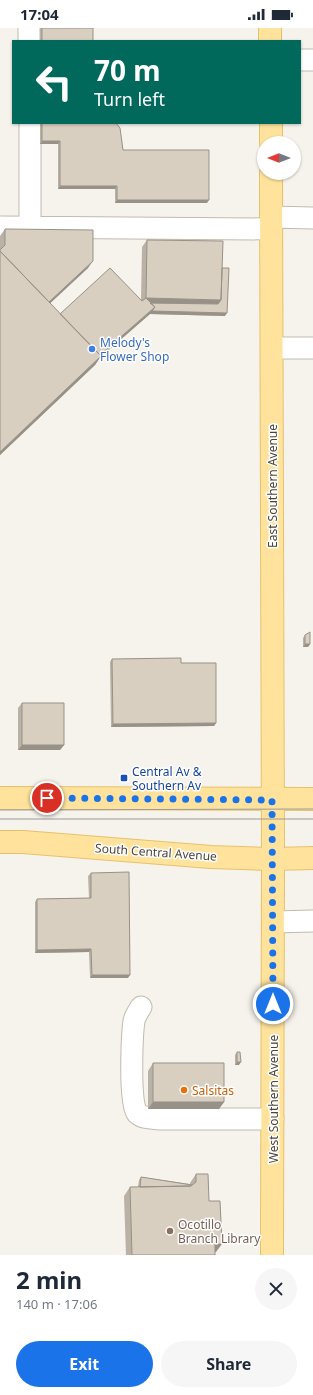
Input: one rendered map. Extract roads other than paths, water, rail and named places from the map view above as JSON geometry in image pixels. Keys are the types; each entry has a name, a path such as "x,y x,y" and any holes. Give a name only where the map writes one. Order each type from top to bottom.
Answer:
{"main road":[{"path":"270,28 270,40"},
{"path":"271,124 271,136"},
{"name":"East Southern Avenue","path":"271,180 272,800"},
{"path":"0,798 313,799"},
{"name":"West Southern Avenue","path":"272,800 272,1255"},
{"name":"South Central Avenue","path":"0,842 23,842 211,857 273,859 313,858"}],"street":[{"path":"29,28 29,40"},
{"path":"301,60 313,60"},
{"path":"30,124 30,227"},
{"path":"0,227 271,223 313,218"},
{"path":"272,348 313,348"},
{"path":"273,922 313,921"},
{"path":"141,1007 134,1021 132,1066 133,1103 137,1112 144,1117 160,1119 272,1119"}],"tram line":[{"path":"0,810 313,809"},
{"path":"0,819 313,819"}],"place":[{"name":"Melody's Flower Shop","path":"92,349"},
{"name":"Central Av & Southern Av","path":"124,778"},
{"name":"Salsitas","path":"184,1090"},
{"name":"Ocotillo Branch Library","path":"170,1231"}]}
